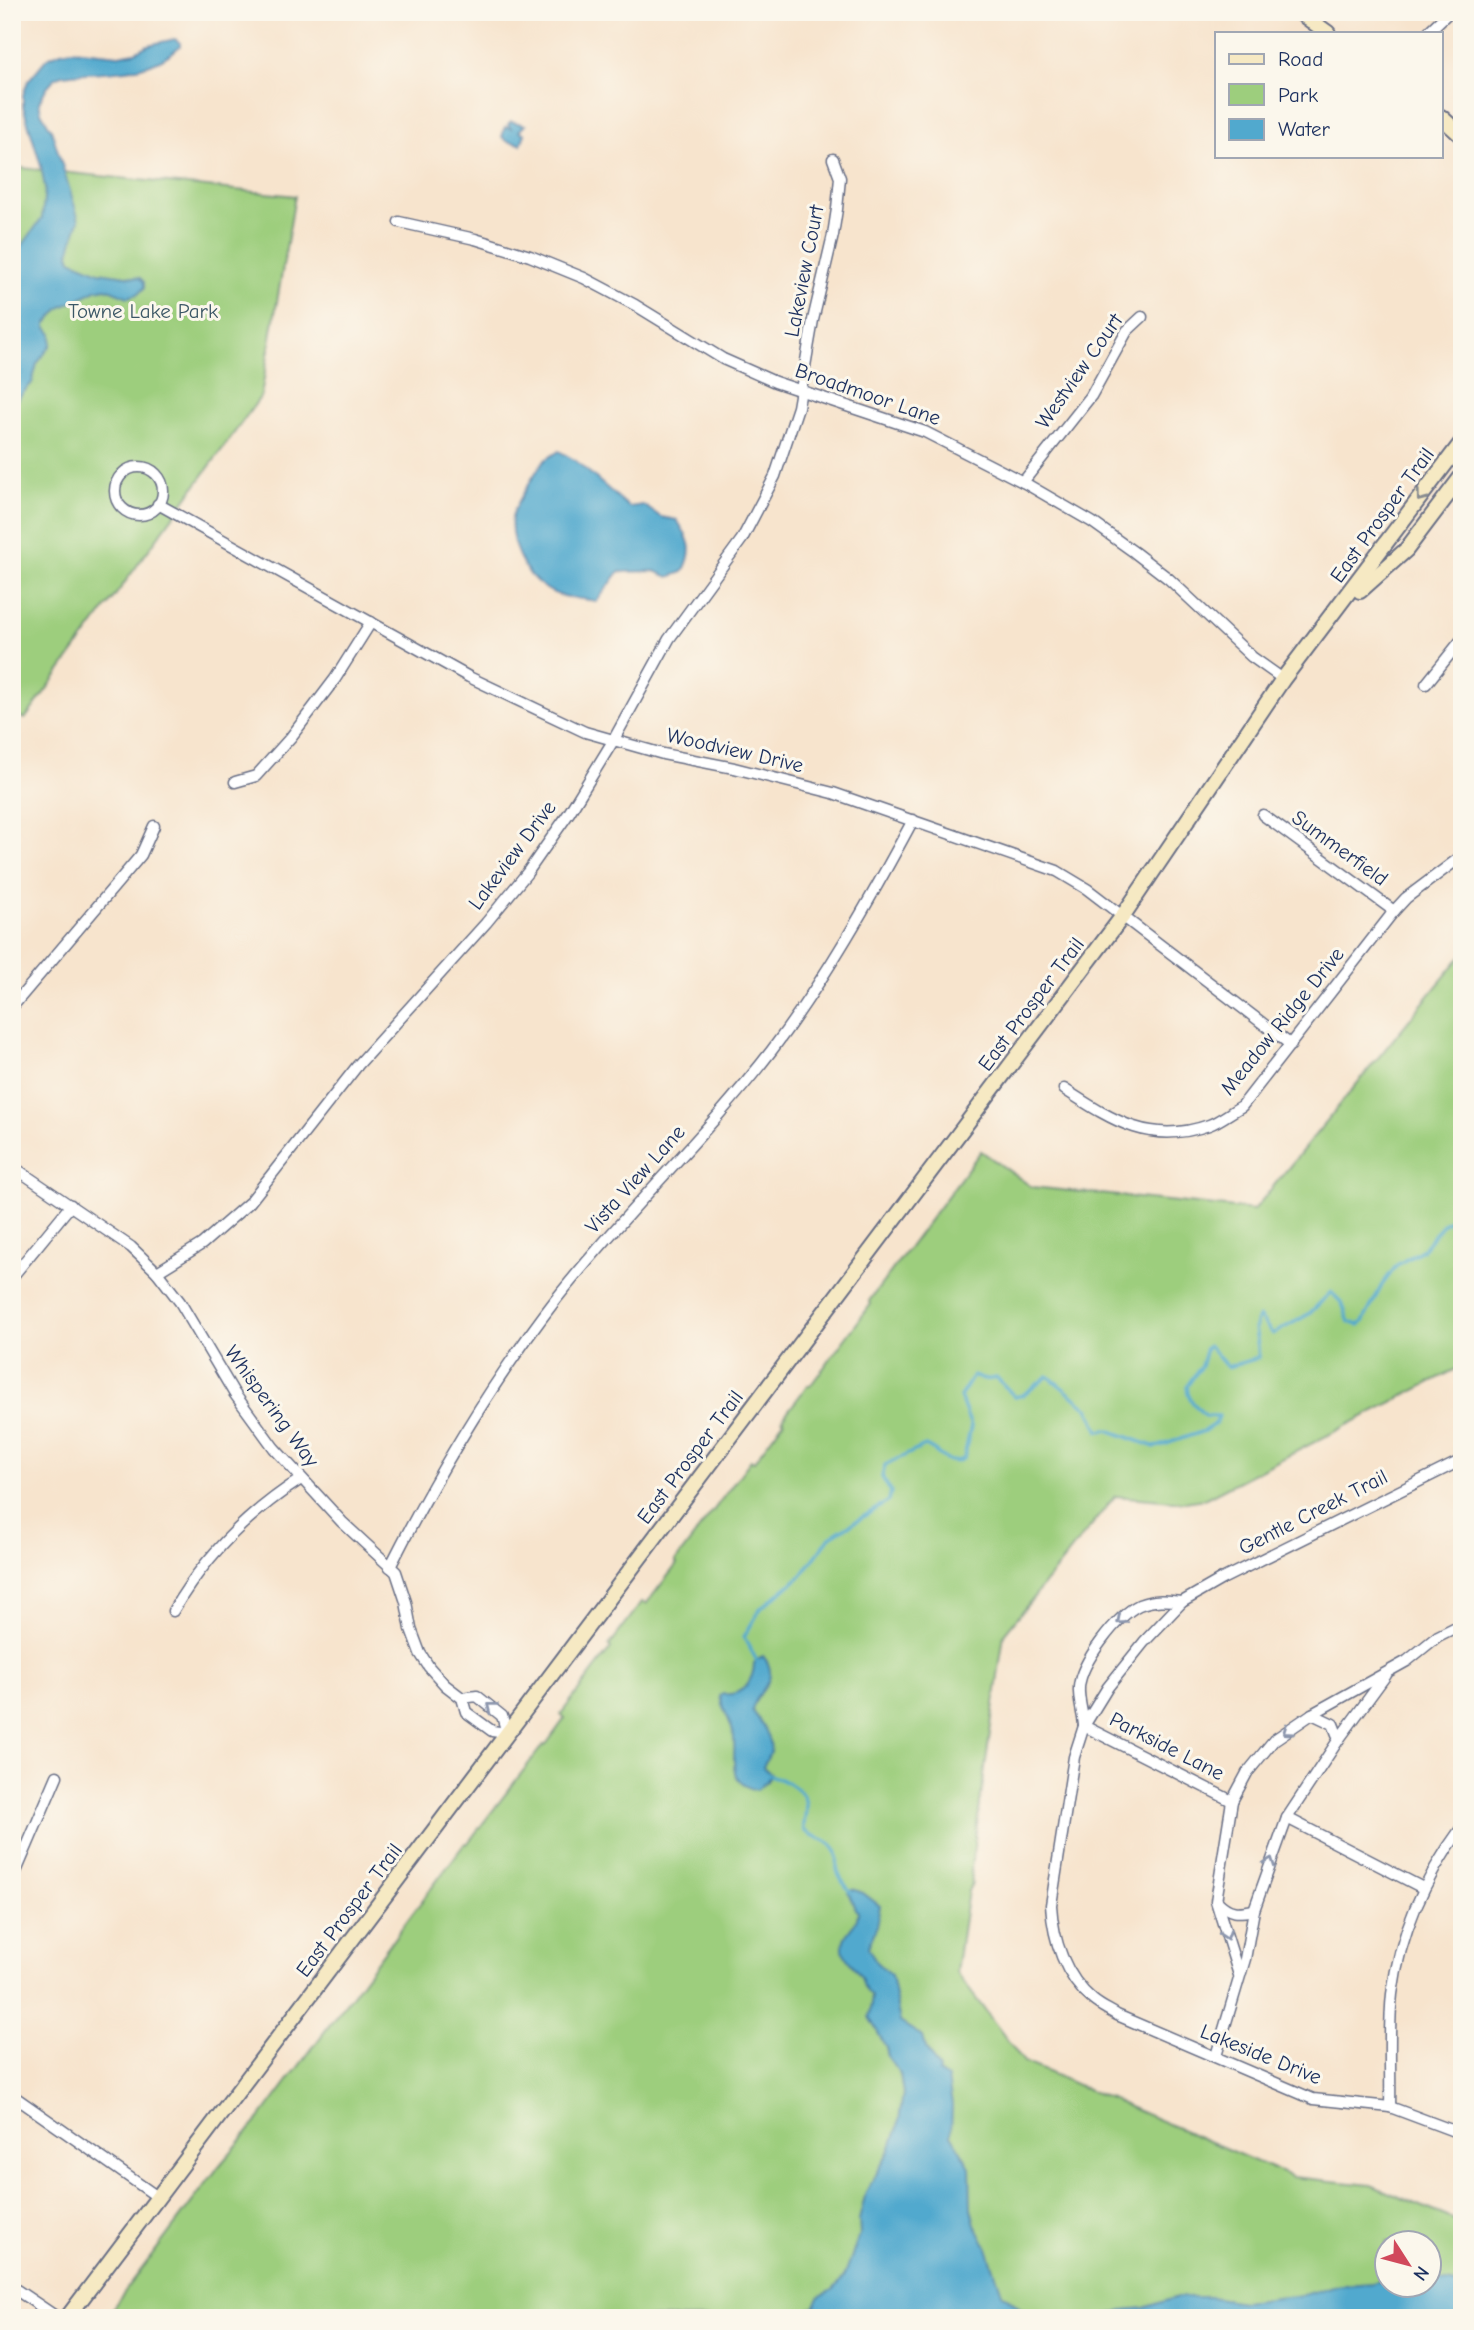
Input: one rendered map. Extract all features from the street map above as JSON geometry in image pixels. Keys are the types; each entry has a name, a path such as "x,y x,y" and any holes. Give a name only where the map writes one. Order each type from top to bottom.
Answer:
{"main road":[{"path":"1299,12 1327,32"},
{"name":"East Prosper Trail","path":"67,2318 1122,917 1283,680 1461,444"},
{"name":"East Prosper Trail","path":"1335,613 1406,550 1462,476"}],"street":[{"path":"1428,32 1449,12"},
{"name":"Lakeview Court","path":"801,391 837,209 839,178 833,159"},
{"name":"Broadmoor Lane","path":"399,222 475,239 530,256 584,278 635,305 723,359 775,382 925,432 1024,482 1082,516 1134,552 1195,602 1252,657 1283,680"},
{"name":"Westview Court","path":"1024,482 1091,396 1127,331 1142,317"},
{"name":"Lakeview Drive","path":"157,1272 194,1249 229,1222 274,1175 358,1065 486,923 527,873 569,813 669,639 723,568 754,520 784,453 801,391"},
{"path":"135,467 154,472 162,487 158,504 145,514 128,513 116,499 118,478 135,467"},
{"name":"Woodview Drive","path":"158,504 469,677 585,732 612,741 820,789 1057,871 1087,889 1291,1045"},
{"path":"235,782 256,776 291,737 335,679 371,622"},
{"path":"1426,684 1462,639"},
{"name":"Summerfield","path":"1263,816 1394,911"},
{"name":"Vista View Lane","path":"390,1567 445,1464 509,1363 558,1297 607,1238 732,1101 772,1049 851,932 912,820"},
{"path":"12,1007 25,995 88,915 141,855 154,827"},
{"name":"Meadow Ridge Drive","path":"1064,1089 1109,1118 1140,1129 1174,1134 1211,1124 1242,1106 1394,911 1406,898 1462,856"},
{"name":"Whispering Way","path":"12,1166 131,1247 157,1272 180,1302 234,1393 274,1448 399,1579 411,1629 420,1653 437,1677 462,1698 466,1712 492,1731 507,1733 502,1716 494,1709 477,1696 462,1698"},
{"path":"12,1278 71,1205"},
{"name":"Gentle Creek Trail","path":"1092,2000 1073,1977 1061,1956 1052,1929 1051,1906 1074,1757 1084,1726 1108,1687 1144,1642 1182,1602 1292,1543 1462,1460"},
{"path":"173,1611 189,1585 225,1540 253,1513 301,1479"},
{"name":"Gentle Creek Trail","path":"1084,1726 1079,1687 1086,1664 1108,1631 1138,1606 1158,1600 1182,1602"},
{"path":"1239,1975 1216,1901 1232,1801 1247,1773 1274,1740 1312,1714 1407,1661 1437,1636 1462,1624"},
{"path":"1216,2056 1245,1959 1254,1910 1287,1818 1339,1739 1389,1672"},
{"path":"1312,1714 1333,1724 1339,1739"},
{"name":"Parkside Lane","path":"1084,1726 1232,1801"},
{"path":"12,1881 57,1776"},
{"path":"1287,1818 1423,1888"},
{"path":"1390,2107 1392,1995 1403,1941 1423,1888 1462,1827"},
{"path":"1216,1901 1236,1913 1254,1910"},
{"name":"Lakeside Drive","path":"1092,2000 1117,2015 1313,2099 1390,2107 1462,2134"},
{"path":"12,2095 159,2198"},
{"path":"12,2287 58,2318"}],"green space":[{"name":"Towne Lake Park","path":"12,167 295,196 261,396 25,719 12,714"},
{"path":"1462,955 1462,1366 1204,1499 1185,1502 1115,1496 1004,1634 971,1867 972,1883 968,1891 956,1972 1024,2062 1292,2177 1371,2185 1462,2223 1462,2318 105,2318 220,2165 261,2117 465,1843 467,1844 543,1745 545,1746 565,1718 561,1714 611,1648 609,1646 642,1602 646,1604 677,1564 675,1562 751,1460 754,1461 784,1421 782,1419 871,1304 869,1301 981,1151 1032,1187 1254,1210"}],"water":[{"path":"175,39 180,46 154,63 124,70 62,75 47,87 39,102 41,112 51,129 79,220 69,253 71,260 99,272 140,278 144,282 144,288 138,294 128,297 106,288 96,290 60,308 46,324 52,334 51,345 37,364 32,383 12,405 12,260 42,218 45,188 23,106 23,95 28,81 47,58 61,52 72,50 119,55"},
{"path":"511,121 525,125 519,131 525,134 521,144 502,137 505,127 511,128 508,124"},
{"path":"559,451 576,461 629,507 643,505 661,517 677,520 685,533 690,551 683,572 669,577 655,571 619,572 597,601 557,594 537,582 524,566 515,547 512,517 542,464"},
{"path":"763,1656 768,1664 769,1679 752,1710 770,1740 769,1753 763,1767 771,1774 757,1790 739,1781 736,1774 733,1732 720,1696 736,1693 746,1686 754,1663"},
{"path":"852,1889 863,1893 880,1906 875,1931 868,1947 876,1962 891,1975 900,2022 923,2037 938,2073 948,2079 952,2105 951,2134 970,2167 971,2208 975,2224 987,2248 1002,2293 1032,2318 794,2318 814,2307 819,2297 833,2290 844,2277 860,2234 859,2220 866,2192 890,2150 898,2127 903,2094 900,2074 888,2057 886,2047 869,2017 872,1996 865,1989 861,1977 843,1949 845,1937 858,1916 848,1892"},
{"path":"1442,2281 1456,2284 1462,2281 1462,2318 1099,2318 1177,2297 1210,2297 1243,2302 1303,2295 1333,2286 1372,2283 1372,2298 1442,2298"}],"waterway":[{"path":"758,1663 744,1637 761,1608 802,1575 830,1537 889,1501 891,1492 882,1477 885,1465 925,1446 948,1460 958,1461 964,1458 971,1426 960,1397 973,1376 984,1380 997,1378 1015,1397 1023,1395 1048,1376 1089,1409 1099,1431 1108,1430 1155,1447 1204,1431 1216,1423 1219,1416 1205,1416 1193,1403 1187,1386 1201,1366 1206,1348 1209,1346 1227,1367 1258,1358 1255,1327 1259,1317 1273,1334 1309,1314 1331,1292 1342,1303 1349,1322 1359,1325 1397,1265 1422,1250 1443,1224 1462,1208"},
{"path":"767,1774 792,1785 802,1795 806,1808 804,1830 833,1847 837,1855 839,1875 851,1892"}]}
